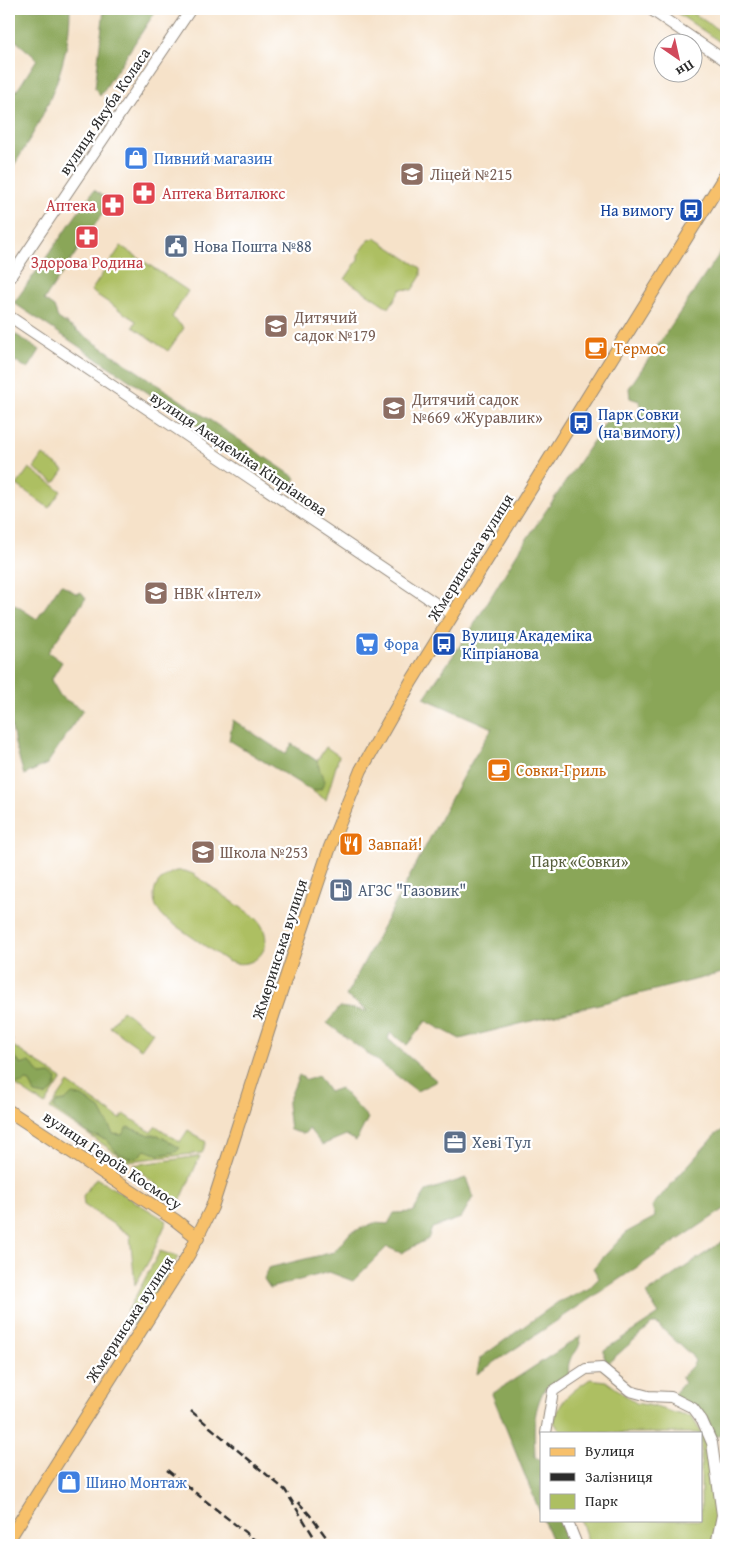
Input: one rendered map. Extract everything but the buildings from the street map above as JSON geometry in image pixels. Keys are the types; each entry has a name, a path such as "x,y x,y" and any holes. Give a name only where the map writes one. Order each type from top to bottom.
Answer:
{"main road":[{"name":"Жмеринська вулиця","path":"9,1539 198,1238 212,1207 330,847 354,786 406,690 726,174"},
{"name":"вулиця Героїв Космосу","path":"9,1111 175,1220 198,1238"}],"street":[{"name":"вулиця Якуба Коласа","path":"9,279 191,9"},
{"path":"650,9 726,61"},
{"name":"вулиця Академіка Кіпріанова","path":"9,316 453,615"},
{"path":"546,1432 553,1391 586,1369 602,1368 630,1391 648,1396 671,1398 693,1408 702,1420 712,1444 722,1514 716,1545"},
{"path":"568,1522 577,1545"}],"green space":[{"path":"19,9 70,9 69,31 65,53 51,95 32,135 9,173 9,100 37,59 9,35 9,10 17,11"},
{"path":"104,9 157,9 100,96 95,88"},
{"path":"671,9 687,9 726,35 726,46"},
{"path":"94,190 111,201 44,300 54,307 58,318 296,478 290,488 14,303"},
{"path":"375,238 421,268 421,276 412,290 401,289 389,308 345,279 358,260 358,255 369,240"},
{"name":"Парк «Совки»","path":"726,244 726,974 722,973 460,1039 426,1021 407,1045 390,1033 388,1039 437,1081 417,1091 327,1023 340,1007 368,1011 346,996 463,776 492,728 424,698 472,628 518,552 610,416 619,412 624,419 632,419 640,412 641,405 639,401 630,398 629,388"},
{"path":"121,246 188,291 172,317 184,328 168,351 133,327 136,321 91,291"},
{"path":"10,331 40,350 28,369 16,361 9,371"},
{"path":"43,455 64,470 55,483 34,468"},
{"path":"29,468 61,491 49,508 17,485"},
{"path":"61,584 77,594 81,592 86,598 48,652 62,662 51,680 61,697 83,710 47,764 24,775 9,713 9,601 37,619"},
{"path":"233,720 285,754 292,744 317,761 325,781 321,789 312,791 229,740"},
{"path":"326,747 339,756 326,800 312,791 321,789 317,761"},
{"path":"176,871 185,871 193,874 256,918 263,927 266,937 262,953 256,959 248,963 238,964 227,961 163,917 155,903 155,890 162,879"},
{"path":"122,1010 153,1032 141,1049 110,1027"},
{"path":"9,1037 13,1040 10,1044 62,1079 45,1105 9,1081"},
{"path":"9,1047 21,1065 30,1062 41,1075 50,1074 57,1079 52,1091 45,1096 35,1094 30,1082 14,1084 9,1079"},
{"path":"299,1075 307,1080 318,1076 329,1092 340,1088 368,1118 356,1141 346,1135 322,1145 309,1129 304,1134 290,1130 287,1104"},
{"path":"68,1083 120,1119 124,1114 151,1132 156,1126 180,1142 188,1130 206,1142 202,1153 128,1161 50,1109"},
{"path":"72,1094 82,1097 100,1109 113,1134 122,1135 127,1127 150,1135 158,1135 180,1148 176,1152 160,1155 145,1150 138,1157 129,1158 117,1152 106,1139 91,1135 53,1108 57,1102 65,1101"},
{"path":"726,1128 726,1208 477,1374 480,1358 558,1302 588,1289 599,1278 593,1268 627,1232 655,1217 652,1206 715,1135"},
{"path":"200,1156 179,1204 133,1165"},
{"path":"96,1178 167,1221 150,1259 135,1285 130,1235 84,1205 83,1196"},
{"path":"466,1178 473,1197 461,1218 432,1228 428,1239 401,1253 387,1247 353,1281 329,1272 270,1288 264,1279 268,1268 334,1252 350,1233 374,1223 388,1224 394,1213 413,1212 426,1191"},
{"path":"726,1239 726,1440 723,1434 716,1437 704,1416 672,1396 684,1383 681,1378 695,1361 691,1355 657,1324 652,1324 607,1364 604,1350 659,1314 646,1294"},
{"path":"160,1251 178,1257 136,1322 127,1327 119,1327"},
{"path":"581,1336 578,1348 569,1363 569,1376 552,1387 545,1388 536,1413 534,1429 535,1457 540,1460 540,1513 492,1394"},
{"path":"590,1379 606,1381 636,1403 691,1416 701,1432 560,1432 554,1422 563,1401"},
{"path":"702,1434 707,1442 716,1519 712,1545 589,1545 582,1522 702,1522"},
{"path":"544,1522 564,1522 573,1545 554,1545"}],"railway":[{"path":"191,1411 285,1490 319,1545"},
{"path":"167,1470 261,1545"},
{"path":"298,1502 332,1545"}],"place":[{"name":"Пивний магазин","path":"136,158"},
{"name":"Ліцей №215","path":"412,174"},
{"name":"Аптека Виталюкс","path":"144,193"},
{"name":"Аптека","path":"113,205"},
{"name":"На вимогу","path":"691,210"},
{"name":"Здорова Родина","path":"87,237"},
{"name":"Нова Пошта №88","path":"176,246"},
{"name":"Дитячий садок №179","path":"276,326"},
{"name":"Термос","path":"596,348"},
{"name":"Дитячий садок №669 «Журавлик»","path":"394,408"},
{"name":"Парк Совки (на вимогу)","path":"581,423"},
{"name":"НВК «Інтел»","path":"156,593"},
{"name":"Фора","path":"367,644"},
{"name":"Вулиця Академіка Кіпріанова","path":"444,644"},
{"name":"Совки-Гриль","path":"499,770"},
{"name":"Завпай!","path":"351,844"},
{"name":"Школа №253","path":"203,852"},
{"name":"АГЗС \"Газовик\"","path":"341,890"},
{"name":"Хеві Тул","path":"455,1142"},
{"name":"Шино Монтаж","path":"69,1482"}]}
